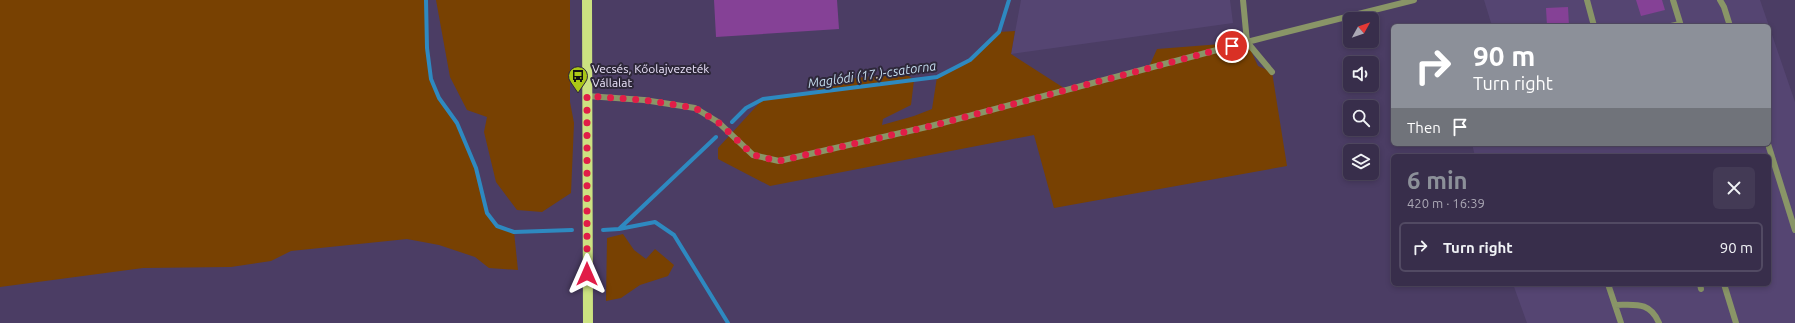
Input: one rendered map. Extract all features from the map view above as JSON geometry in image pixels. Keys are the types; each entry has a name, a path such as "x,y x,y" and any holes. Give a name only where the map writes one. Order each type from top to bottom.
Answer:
{"main road":[{"path":"586,0 588,323"}],"lane":[{"path":"1243,0 1246,42 1272,72"},
{"path":"587,96 644,100 695,108 718,122 753,155 779,161 931,126 1246,42 1414,0"},
{"path":"1587,0 1593,24"},
{"path":"1673,0 1680,24"},
{"path":"1720,0 1729,24"},
{"path":"1771,160 1795,230"},
{"path":"1609,286 1621,323"},
{"path":"1725,286 1736,323"},
{"path":"1615,305 1646,306 1654,314 1658,323"}],"shaded area":[{"path":"0,0 426,0 427,48 431,79 439,98 457,123 476,168 487,213 497,226 514,232 518,270 489,268 475,257 439,245 407,239 291,251 271,261 231,267 143,268 0,287"},
{"path":"436,0 570,0 570,102 574,123 571,193 542,212 517,210 496,182 484,132 487,117 467,110 450,77"},
{"path":"1021,0 1230,0 1233,23 1011,54"},
{"path":"1484,0 1760,0 1768,24 1491,24"},
{"path":"1015,31 1011,54 1067,90 1148,69 1157,49 1247,42 1258,66 1272,72 1287,166 1054,208 1034,135 770,186 718,159 718,148 763,99 814,93 826,81 905,73 914,80 911,105 883,119 882,125 932,109 937,77 970,60 999,32"},
{"path":"1771,32 1795,102 1795,323 1527,323 1514,286 1771,286 1771,154 1474,154 1472,146 1771,146"},
{"path":"623,234 634,250 646,259 655,249 674,265 668,276 640,285 621,298 606,301 607,238"}],"building":[{"path":"714,0 837,0 839,29 716,37"},
{"path":"1636,0 1662,0 1665,10 1641,16"},
{"path":"1568,7 1569,24 1547,24 1546,8"}],"waterway":[{"path":"426,0 427,48 431,79 439,98 457,123 476,168 487,213 497,226 514,232 572,230"},
{"name":"Maglódi (17.)-csatorna","path":"732,122 746,108 763,99 937,77 970,60 999,32 1009,0"},
{"name":"Maglódi (17.)-csatorna","path":"619,229 716,137"},
{"path":"603,230 619,229 655,222 674,235 728,323"}],"place":[{"name":"Vecsés, Kőolajvezeték Vállalat","path":"578,93"}],"route":[{"path":"587,274 587,96 644,100 695,108 718,122 753,155 779,161 931,126 1232,46"}]}
